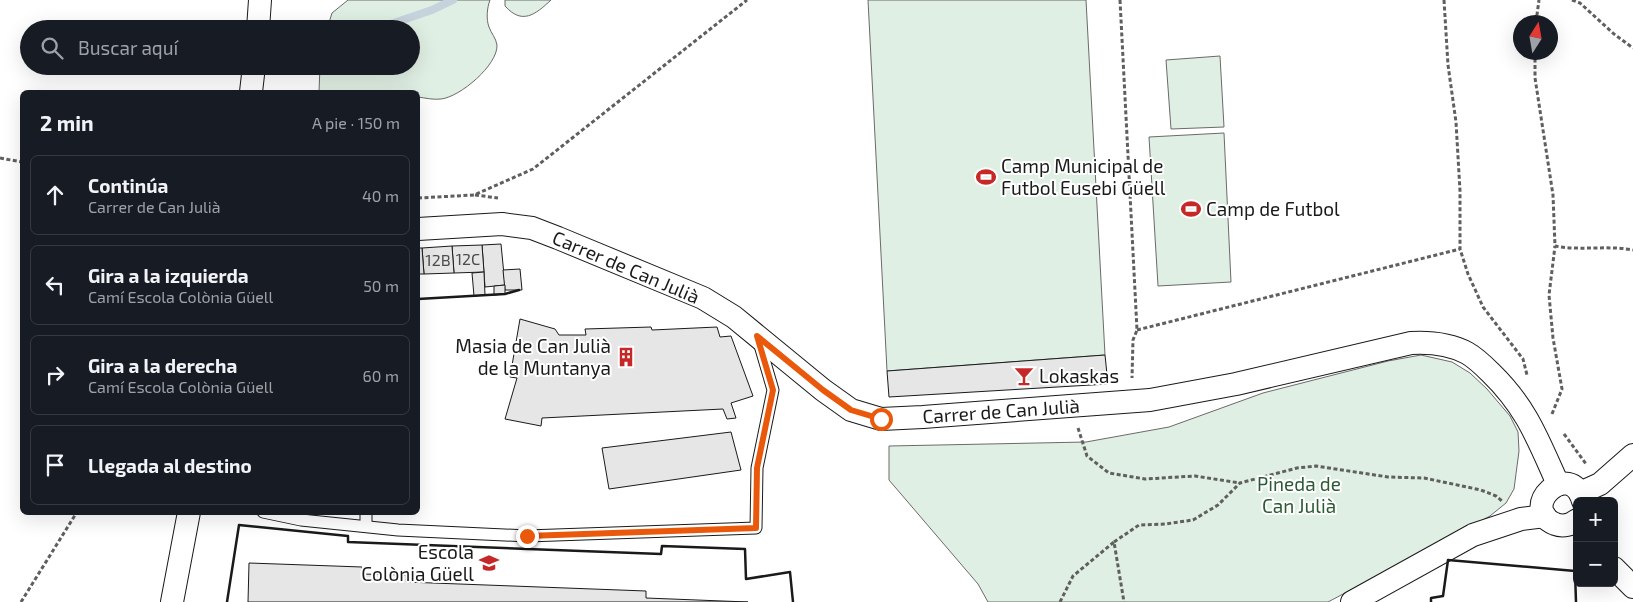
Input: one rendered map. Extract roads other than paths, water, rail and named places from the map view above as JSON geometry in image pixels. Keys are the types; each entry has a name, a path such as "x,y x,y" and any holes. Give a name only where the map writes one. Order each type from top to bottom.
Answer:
{"street":[{"path":"259,20 260,0"},
{"path":"251,90 253,75"},
{"name":"Carrer de Can Julià","path":"420,229 502,224 532,228 703,298 734,318 823,390 851,410 881,419 1150,400 1236,384 1411,343 1426,342 1454,347 1469,354 1502,384 1522,409 1534,428 1558,484"},
{"path":"1573,523 1562,526 1550,521 1545,516 1542,504 1543,497 1551,487 1558,484 1570,485 1581,497 1600,484 1633,455"},
{"path":"172,602 188,515"},
{"path":"1352,602 1473,535 1520,519 1545,516"},
{"path":"1618,572 1633,587"}],"lane":[{"path":"277,515 301,520 366,525 398,530 527,536 756,528 757,468 773,390 757,336"},
{"path":"366,515 366,525"}],"waterway":[{"path":"403,20 432,10 453,0"}],"place":[{"name":"Camp Municipal de Futbol Eusebi Güell","path":"986,177"},
{"name":"Camp de Futbol","path":"1191,209"},
{"name":"Masia de Can Julià de la Muntanya","path":"626,357"},
{"name":"Lokaskas","path":"1024,376"},
{"name":"Escola Colònia Güell","path":"489,563"}],"park label":[{"name":"Pineda de Can Julià","path":"1299,495"}]}
